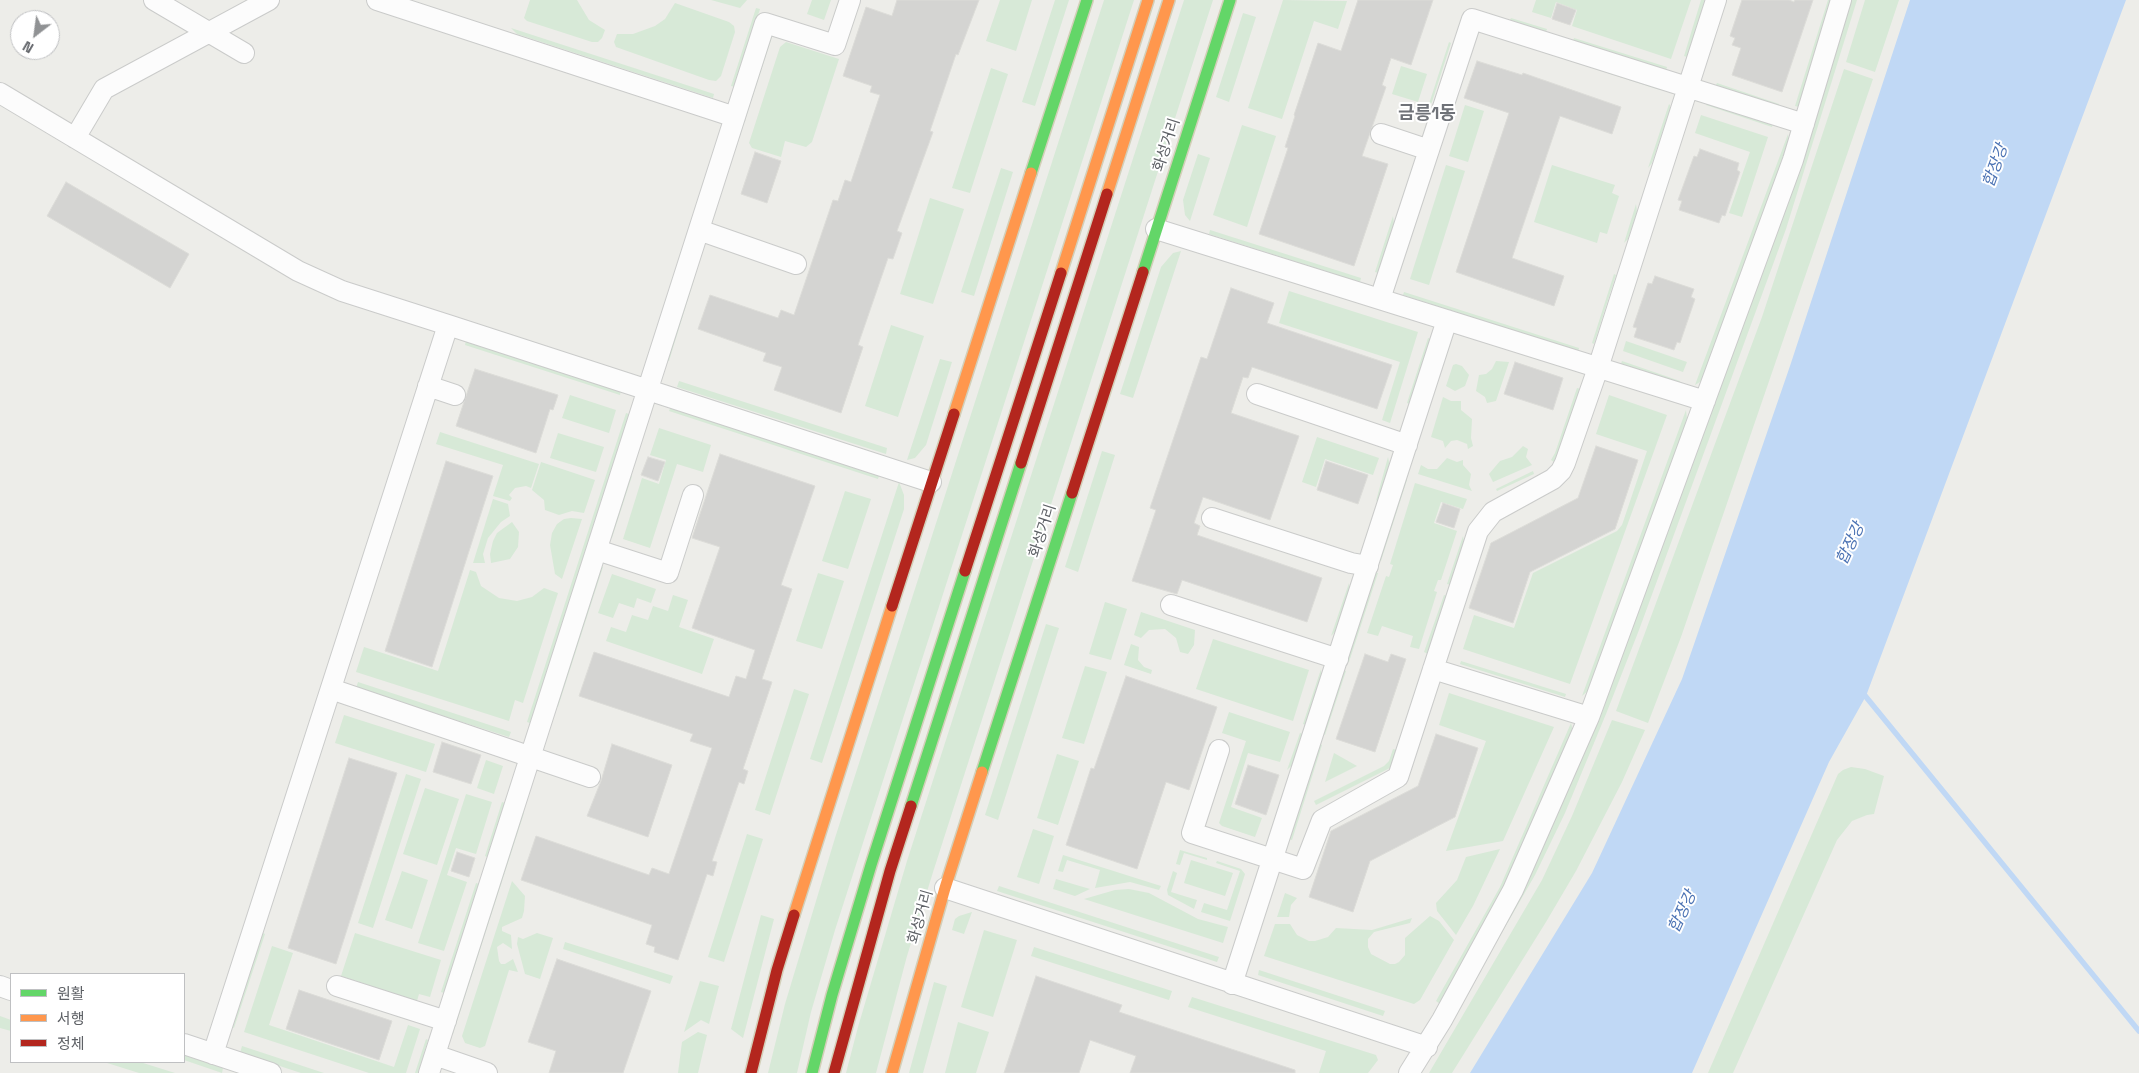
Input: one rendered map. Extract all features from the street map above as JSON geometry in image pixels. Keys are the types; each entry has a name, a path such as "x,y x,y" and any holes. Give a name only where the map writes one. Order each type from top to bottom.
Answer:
{"main road":[{"path":"751,1073 777,970 814,848 1087,0"},
{"path":"812,1073 832,995 871,865 1148,0"},
{"path":"834,1073 890,871 1169,0"},
{"name":"화성거리","path":"892,1073 945,888 1230,0"}],"street":[{"path":"154,0 244,53"},
{"path":"75,138 104,89 269,0"},
{"path":"377,0 735,117"},
{"path":"487,1073 432,1064 765,23 835,45 850,0"},
{"path":"1219,750 1192,833 1303,869 1322,820 1398,777 1478,531 1493,512 1553,479 1561,471 1598,368 1716,0"},
{"path":"1409,1073 1426,1047 1513,890 1589,717 1705,402 1804,124 1841,0"},
{"path":"1380,299 1472,18 1804,124"},
{"path":"0,93 298,271 342,291 931,482"},
{"path":"1381,134 1429,150"},
{"path":"1156,229 1705,402"},
{"path":"699,230 796,264"},
{"path":"1232,984 1447,320"},
{"path":"213,1054 448,325"},
{"path":"428,386 455,395"},
{"path":"1257,394 1406,444"},
{"path":"597,550 668,573 693,495"},
{"path":"1212,518 1351,563 1368,566"},
{"path":"1171,605 1338,660"},
{"path":"1433,669 1589,717"},
{"path":"331,689 590,777"},
{"path":"945,888 1426,1047"},
{"path":"337,986 446,1021"},
{"path":"185,1044 247,1069 271,1073"}],"green space":[{"path":"530,0 577,0 589,20 605,30 602,38 598,42 592,42 527,21 524,18"},
{"path":"711,0 747,0 740,8"},
{"path":"812,0 831,0 824,20 807,14"},
{"path":"1000,0 1032,0 1016,51 986,41"},
{"path":"1055,0 1069,0 1035,106 1022,102"},
{"path":"1104,0 1134,0 835,930 811,1012 797,1073 768,1073 785,1004 835,838"},
{"path":"1184,0 1213,0 934,869 907,956 876,1073 846,1073 907,861"},
{"path":"1283,0 1347,1 1338,29 1314,21 1282,119 1248,108"},
{"path":"1536,0 1691,0 1671,59 1572,26 1577,10 1556,2 1551,18 1532,12"},
{"path":"1701,0 1705,0 1687,57 1684,56"},
{"path":"1828,0 1832,0 1799,107 1795,106"},
{"path":"1851,0 1857,0 1786,229 1639,630 1606,714 1565,813 1535,875 1434,1051 1531,871 1601,712 1833,58"},
{"path":"1865,0 1899,0 1875,72 1846,62"},
{"path":"675,3 729,22 734,26 735,32 721,76 716,81 616,47 614,42 617,34 633,34 655,26 665,19"},
{"path":"756,8 760,9 735,87 731,86"},
{"path":"1243,13 1256,17 1229,102 1216,97"},
{"path":"1511,18 1547,29 1546,32 1510,20"},
{"path":"511,28 714,94 713,98 517,34"},
{"path":"1480,30 1660,87 1660,90 1480,32"},
{"path":"770,34 773,34 736,148 736,141"},
{"path":"1574,38 1667,67 1666,70 1573,41"},
{"path":"786,42 839,59 812,142 806,147 785,141 781,157 752,148 749,143 780,47"},
{"path":"1449,42 1451,43 1432,102 1427,110"},
{"path":"1401,66 1427,74 1418,102 1392,94"},
{"path":"991,68 1008,74 970,193 952,188"},
{"path":"1844,69 1873,79 1681,637 1648,723 1616,711 1762,317"},
{"path":"1717,83 1779,104 1778,108 1715,87"},
{"path":"1707,102 1773,124 1772,127 1706,105"},
{"path":"1669,104 1670,109 1652,163 1648,168"},
{"path":"1465,105 1484,111 1468,162 1449,156"},
{"path":"1701,115 1768,137 1742,217 1729,213 1750,152 1695,133"},
{"path":"1242,125 1276,136 1247,227 1213,215"},
{"path":"1788,134 1789,143 1704,377 1695,385"},
{"path":"1198,154 1210,158 1190,221 1185,215 1183,200"},
{"path":"1446,165 1465,171 1429,285 1410,279"},
{"path":"1552,165 1615,185 1612,193 1619,196 1607,234 1600,232 1597,243 1534,222"},
{"path":"1001,168 1013,172 974,296 961,292"},
{"path":"930,198 964,209 933,304 900,294"},
{"path":"1636,204 1637,212 1628,239 1624,243"},
{"path":"1393,216 1394,224 1378,273 1375,272"},
{"path":"1210,230 1361,278 1360,282 1209,234"},
{"path":"1181,251 1133,398 1120,394 1161,267 1173,253"},
{"path":"697,270 669,361 665,360 694,273"},
{"path":"1614,274 1616,275 1594,344 1592,343"},
{"path":"1289,291 1418,332 1390,423 1382,420 1400,362 1279,323"},
{"path":"1404,292 1579,348 1578,352 1403,295"},
{"path":"891,325 924,336 898,417 865,406"},
{"path":"1428,338 1431,339 1410,404 1407,403"},
{"path":"466,340 621,390 620,395 465,345"},
{"path":"1626,341 1687,362 1683,372 1623,351"},
{"path":"940,359 952,362 926,445 915,458 907,460"},
{"path":"1496,361 1509,362 1496,401 1487,403 1485,397 1476,391 1479,375 1486,374 1492,369"},
{"path":"1622,361 1680,381 1679,386 1620,366"},
{"path":"1453,365 1462,366 1469,375 1465,386 1455,391 1446,386"},
{"path":"679,381 887,448 886,454 677,387"},
{"path":"1577,388 1581,389 1554,462 1551,460"},
{"path":"570,395 616,410 609,433 562,418"},
{"path":"1609,395 1667,415 1570,684 1463,649 1474,615 1514,628 1533,573 1617,531 1622,525 1647,451 1596,434"},
{"path":"1443,397 1451,401 1461,401 1461,410 1472,419 1471,438 1473,446 1468,449 1467,444 1457,440 1451,441 1445,448 1443,441 1431,437"},
{"path":"671,406 880,473 878,479 669,411"},
{"path":"1686,410 1687,419 1590,689 1582,696"},
{"path":"626,413 629,414 530,723 527,722"},
{"path":"659,428 711,445 703,472 677,464 650,548 623,539 642,478 659,484 666,460 650,455"},
{"path":"440,432 539,464 531,488 526,486 515,488 509,495 512,498 510,501 493,496 503,465 436,444"},
{"path":"558,433 604,447 596,472 550,458"},
{"path":"1317,437 1379,458 1373,475 1325,459 1316,487 1302,482"},
{"path":"1523,446 1528,449 1526,457 1532,465 1493,482 1489,474 1500,461 1512,457"},
{"path":"1102,451 1115,455 1078,572 1065,567"},
{"path":"1388,457 1390,467 1379,498 1376,501"},
{"path":"1447,458 1457,462 1463,460 1463,465 1471,474 1469,485 1472,491 1418,474 1421,465 1428,469 1437,469"},
{"path":"541,462 595,480 584,513 572,511 559,515 545,510 544,500 532,490"},
{"path":"1533,471 1534,474 1497,491 1496,489"},
{"path":"629,474 632,476 612,538 609,537"},
{"path":"1405,479 1407,480 1381,561 1379,560"},
{"path":"899,482 904,495 904,509 822,763 810,759"},
{"path":"1415,483 1467,499 1463,509 1441,502 1434,523 1457,531 1441,580 1438,580 1434,591 1437,592 1419,649 1410,647 1413,636 1382,626 1378,636 1367,633 1386,576 1389,577 1393,565 1390,564"},
{"path":"845,491 871,499 848,569 822,561"},
{"path":"493,499 508,504 510,516 501,522 488,538 483,554 485,563 473,563"},
{"path":"564,519 582,519 562,579 555,574 550,545 552,533 557,524"},
{"path":"512,522 519,532 518,547 510,559 491,563 490,554 497,533"},
{"path":"1463,536 1464,542 1451,585 1447,584"},
{"path":"599,566 603,567 558,707 554,706"},
{"path":"470,570 476,572 481,586 499,598 517,601 532,597 544,588 558,593 523,703 515,700 509,721 356,672 364,647 438,671"},
{"path":"1375,572 1378,573 1349,662 1346,661"},
{"path":"818,573 844,581 822,649 796,641"},
{"path":"612,574 656,589 651,603 637,598 634,608 619,603 613,618 598,613"},
{"path":"1349,583 1349,590 1337,630 1331,636"},
{"path":"673,595 688,600 679,627 714,639 702,674 606,641 611,627 626,632 632,615 648,620 653,606 668,611"},
{"path":"1444,595 1447,596 1428,654 1424,652"},
{"path":"1105,602 1127,609 1111,660 1089,654"},
{"path":"1141,612 1195,630 1194,645 1188,654 1180,652 1176,638 1165,629 1149,630 1141,638 1134,635"},
{"path":"1046,624 1059,628 998,820 985,815"},
{"path":"1213,639 1309,670 1293,721 1196,689"},
{"path":"1131,644 1139,647 1138,660 1144,667 1152,670 1151,674 1124,665"},
{"path":"1461,661 1566,694 1565,697 1460,664"},
{"path":"1085,666 1107,672 1084,744 1062,738"},
{"path":"1321,669 1321,681 1306,725 1303,724"},
{"path":"1343,670 1346,671 1325,735 1323,734"},
{"path":"358,682 511,732 509,737 356,688"},
{"path":"794,689 809,694 770,815 755,810"},
{"path":"1449,693 1554,727 1503,841 1446,851 1486,741 1439,725"},
{"path":"1229,712 1290,732 1280,762 1248,753 1231,807 1262,818 1255,837 1222,826 1219,823 1246,741 1222,733"},
{"path":"344,715 435,744 426,772 335,743"},
{"path":"1612,720 1645,730 1622,782 1576,871 1452,1073 1429,1073 1542,880 1572,816"},
{"path":"1571,723 1573,731 1504,890 1440,1004 1436,1001 1500,887"},
{"path":"1300,733 1303,734 1294,763 1287,770"},
{"path":"1320,744 1322,745 1292,840 1289,839"},
{"path":"1393,749 1397,750 1391,767 1316,805 1314,801 1384,766 1389,761"},
{"path":"1334,753 1357,766 1325,782"},
{"path":"1057,754 1079,761 1058,825 1037,818"},
{"path":"486,760 503,766 494,794 477,788"},
{"path":"1851,767 1865,769 1884,776 1874,814 1852,821 1837,840 1733,1073 1708,1073 1838,774"},
{"path":"406,774 421,779 373,928 358,923"},
{"path":"425,788 459,799 437,865 403,854"},
{"path":"466,794 492,802 476,854 456,848 447,875 467,882 444,951 418,943"},
{"path":"502,802 505,803 487,857 485,856"},
{"path":"521,812 524,813 453,1034 450,1033"},
{"path":"1033,829 1054,836 1039,884 1017,877"},
{"path":"747,834 763,839 724,962 708,957"},
{"path":"1500,849 1473,906 1456,935 1437,911 1436,903 1457,880 1466,857"},
{"path":"1180,850 1207,858 1207,860 1184,853 1180,865 1176,864"},
{"path":"1063,855 1161,886 1159,890 1130,882 1095,888 1100,870 1067,860 1063,872 1058,871"},
{"path":"1191,860 1233,873 1225,896 1184,883"},
{"path":"1217,861 1241,869 1245,874 1230,921 1201,912 1204,903 1227,910 1240,871 1216,863"},
{"path":"402,871 428,880 412,929 385,920"},
{"path":"1173,871 1177,873 1171,892 1197,900 1194,909 1168,895 1167,890"},
{"path":"1056,879 1090,889 1075,896 1053,889"},
{"path":"512,881 525,896 524,911 522,918 502,927 502,931 511,935 512,949 503,943 497,947 501,964 505,964 513,959 518,972 509,970 485,1046 480,1048 465,1043 462,1036"},
{"path":"476,883 479,884 444,993 441,992"},
{"path":"999,886 1219,957 1217,962 997,891"},
{"path":"1129,889 1149,893 1198,919 1228,927 1223,943 1084,899 1115,890"},
{"path":"1285,893 1297,898 1291,905 1289,917 1277,917"},
{"path":"972,912 964,934 952,930 955,919"},
{"path":"761,915 774,919 743,1038 731,1029"},
{"path":"1430,916 1439,921 1454,940 1420,1000 1414,1004 1264,956 1275,924 1290,924 1297,935 1309,941 1315,941 1328,937 1336,928 1372,930 1412,918 1410,923 1374,932 1368,939 1368,947 1371,954 1390,964 1395,964 1405,955 1405,938"},
{"path":"984,930 1017,940 993,1017 961,1007"},
{"path":"261,932 265,934 234,1028 230,1027"},
{"path":"355,933 441,960 430,997 419,994 417,1001 341,976"},
{"path":"537,933 553,938 540,979 525,974 517,944 518,937 523,939"},
{"path":"565,942 673,976 670,984 563,949"},
{"path":"272,946 293,953 269,1025 394,1067 408,1025 420,1029 406,1073 369,1073 244,1032"},
{"path":"1034,947 1172,991 1169,1000 1031,956"},
{"path":"1259,970 1385,1011 1383,1016 1258,975"},
{"path":"700,981 719,986 709,1024 701,1020 684,1032"},
{"path":"934,982 947,986 923,1073 909,1073"},
{"path":"1192,997 1376,1055 1378,1060 1368,1073 1319,1073 1326,1051 1188,1007"},
{"path":"0,1016 10,1020 10,1031 0,1028"},
{"path":"958,1022 989,1032 976,1073 945,1073"},
{"path":"698,1032 707,1035 698,1073 678,1073 682,1042"},
{"path":"426,1039 428,1040 418,1073 415,1073"},
{"path":"242,1046 324,1073 301,1073 240,1053"},
{"path":"185,1055 223,1068 222,1073 185,1060"},
{"path":"107,1063 143,1063 175,1073 139,1073"}],"water":[{"name":"합장강","path":"1910,0 2126,0 1866,696 1829,762 1692,1073 1470,1073 1592,873 1682,679 1790,366"}],"building":[{"path":"897,0 979,0 958,55 956,54 930,131 933,132 897,231 902,233 893,259 888,258 858,345 863,347 841,413 774,390 782,367 763,361 766,353 698,329 710,295 778,318 781,310 794,315 833,200 838,201 845,180 851,182 880,95 870,92 872,86 843,76 866,7 892,16"},
{"path":"1358,0 1433,0 1411,65 1391,58 1382,85 1386,87 1362,156 1388,164 1354,266 1259,234 1288,148 1285,147 1294,115 1318,43 1341,51"},
{"path":"1742,0 1789,0 1794,2 1795,0 1813,0 1782,92 1732,75 1741,48 1732,45 1735,38 1730,36"},
{"path":"1557,3 1576,10 1570,25 1552,19"},
{"path":"1477,61 1522,75 1523,73 1621,107 1612,134 1560,116 1512,258 1564,276 1554,306 1456,272 1509,113 1464,98"},
{"path":"1700,149 1739,163 1737,170 1740,172 1725,216 1722,215 1719,223 1679,210 1682,201 1678,200 1694,156 1697,157"},
{"path":"755,152 781,161 767,203 741,194"},
{"path":"66,182 189,254 170,288 47,216"},
{"path":"1655,276 1694,289 1691,297 1695,299 1680,343 1677,342 1674,350 1634,337 1637,328 1633,327 1648,283 1652,284"},
{"path":"1231,288 1274,303 1267,323 1392,365 1377,409 1252,367 1248,378 1243,377 1231,413 1299,436 1270,520 1203,497 1194,523 1200,526 1197,535 1322,578 1307,622 1182,580 1177,594 1132,581 1156,510 1150,508 1201,357 1207,359"},
{"path":"1515,362 1563,378 1553,410 1504,394"},
{"path":"475,369 558,395 553,410 550,409 536,453 456,426"},
{"path":"1596,446 1638,460 1615,529 1530,572 1513,623 1469,608 1491,543 1578,498"},
{"path":"720,454 815,486 781,585 792,589 762,679 772,682 743,769 748,771 744,784 739,782 712,861 717,862 713,876 707,874 678,960 654,952 655,947 646,944 652,925 521,880 536,836 649,875 652,868 669,874 712,748 690,741 693,734 579,696 594,652 729,697 736,676 746,679 755,650 692,628 720,547 692,538"},
{"path":"648,457 665,462 658,481 641,475"},
{"path":"446,461 493,476 432,667 385,651"},
{"path":"1326,461 1368,475 1358,504 1317,490"},
{"path":"1443,503 1460,509 1454,528 1436,522"},
{"path":"1365,654 1388,662 1391,654 1406,659 1375,752 1336,739"},
{"path":"1126,676 1217,707 1189,790 1166,782 1137,869 1066,845 1091,768 1094,769"},
{"path":"1436,734 1478,748 1455,817 1370,861 1353,912 1309,897 1331,831 1418,786"},
{"path":"442,742 481,755 471,784 433,772"},
{"path":"612,744 672,765 648,837 587,816 601,781"},
{"path":"349,758 397,773 336,964 288,948"},
{"path":"1248,765 1279,775 1266,815 1235,804"},
{"path":"457,852 475,858 469,877 451,871"},
{"path":"557,959 651,991 623,1073 549,1073 556,1051 528,1042"},
{"path":"1036,976 1122,1005 1119,1012 1295,1070 1295,1073 1130,1073 1136,1056 1090,1040 1079,1073 1004,1073"},
{"path":"299,990 392,1021 379,1060 286,1029"}],"waterway":[{"path":"1862,692 2139,1031"}],"traffic: fast":[{"path":"1031,173 1087,0"},
{"path":"1143,272 1230,0"},
{"path":"911,806 1021,463"},
{"path":"982,772 1072,493"},
{"path":"812,1073 832,995 871,865 965,571"}],"traffic: slow":[{"path":"1061,273 1148,0"},
{"path":"1107,194 1169,0"},
{"path":"954,414 1031,173"},
{"path":"794,915 892,606"},
{"path":"892,1073 945,888 982,772"}],"traffic: jam":[{"path":"1021,463 1107,194"},
{"path":"1072,493 1143,272"},
{"path":"965,571 1061,273"},
{"path":"892,606 954,414"},
{"path":"834,1073 890,871 911,806"},
{"path":"751,1073 777,970 794,915"}],"district":[{"name":"금릉1동","path":"1427,114"}]}
